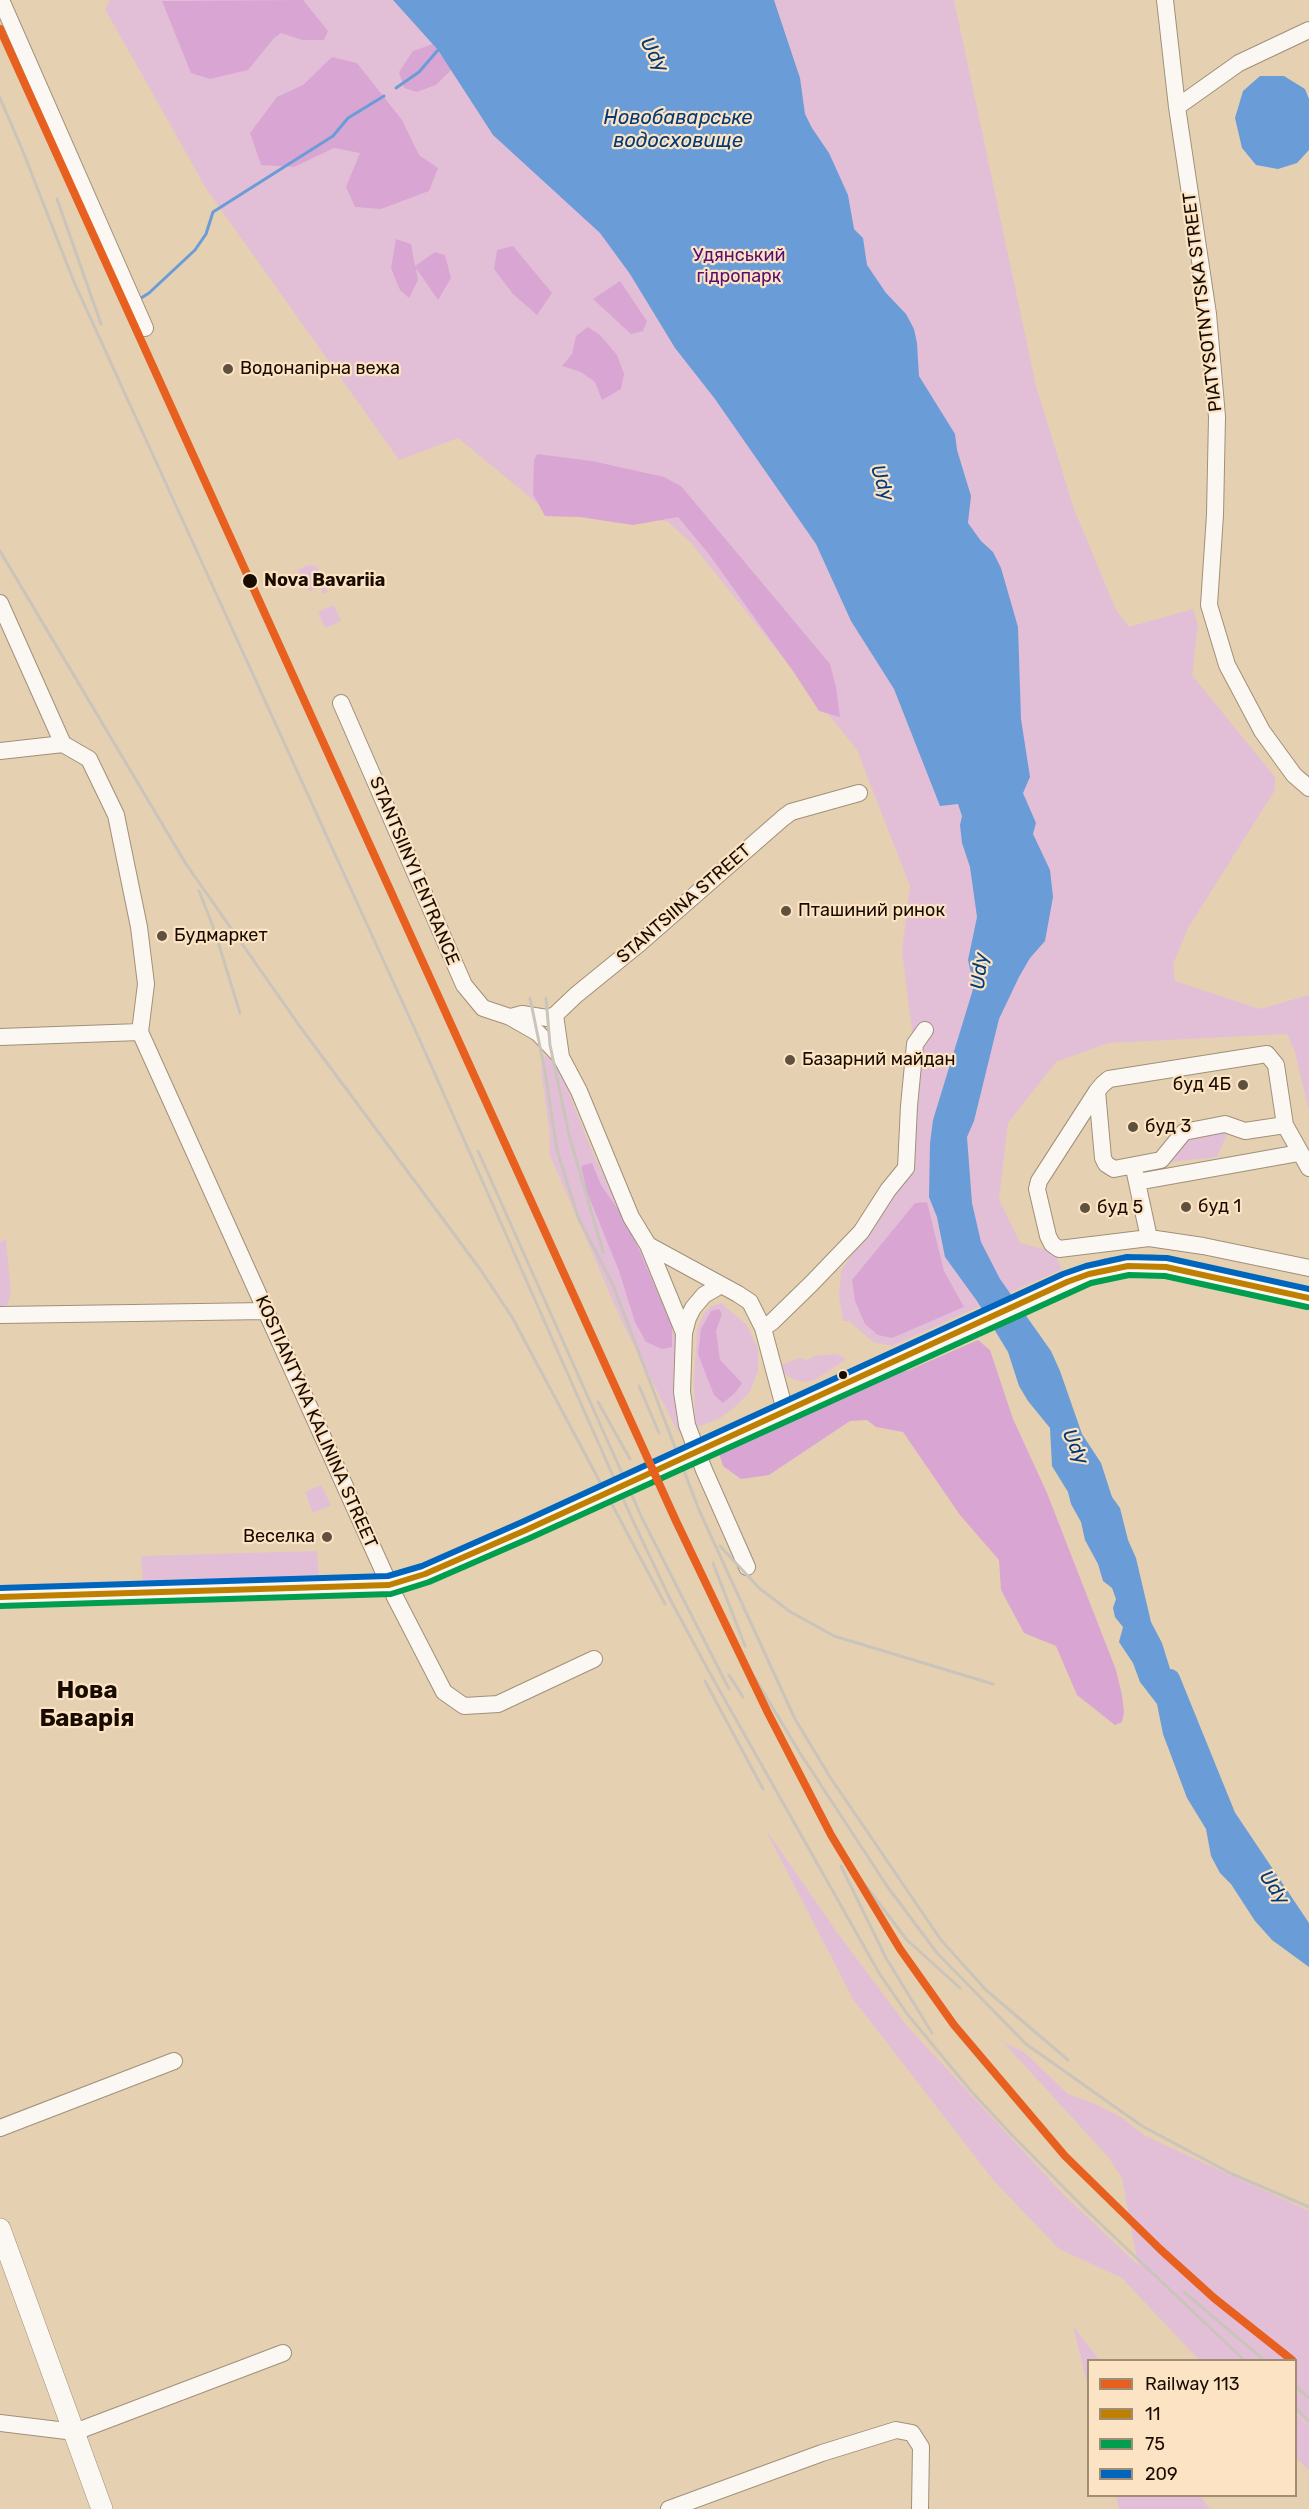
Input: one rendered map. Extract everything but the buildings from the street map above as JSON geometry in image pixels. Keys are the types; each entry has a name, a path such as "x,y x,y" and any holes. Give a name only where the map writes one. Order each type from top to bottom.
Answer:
{"main road":[{"path":"0,1597 389,1585 425,1574 526,1530 1067,1282 1108,1269 1146,1265 1166,1267 1309,1299"},
{"path":"0,2229 102,2509"}],"street":[{"path":"1,0 145,328"},
{"name":"PIATYSOTNYTSKA STREET","path":"1165,0 1177,107 1208,315 1217,417 1215,515 1209,605 1227,665 1262,731 1294,775 1309,788"},
{"path":"1177,107 1232,67 1309,30"},
{"path":"0,603 63,744 89,759 116,815 139,927 146,984 140,1032 0,1037"},
{"name":"STANTSIINYI ENTRANCE","path":"341,703 464,985 483,1008 510,1017"},
{"path":"0,751 63,744"},
{"name":"STANTSIINA STREET","path":"555,1015 791,812 860,793"},
{"path":"510,1017 522,1014 547,1018 555,1015 561,1057"},
{"path":"510,1017 538,1033 561,1057 579,1091 631,1217 648,1245 684,1333"},
{"path":"763,1328 772,1322 868,1225 888,1190 906,1168 915,1044 925,1030"},
{"name":"KOSTIANTYNA KALININA STREET","path":"140,1032 389,1585 444,1692 464,1706 498,1704 594,1659"},
{"path":"1309,1168 1285,1125 1276,1065 1267,1054 1109,1079 1098,1091 1039,1181 1037,1189 1048,1236 1059,1249 1149,1238 1203,1246 1309,1268"},
{"path":"1098,1091 1103,1158 1106,1164 1114,1170 1135,1174 1299,1153"},
{"path":"1135,1174 1161,1160 1185,1132 1226,1124 1245,1131 1285,1125"},
{"path":"1135,1174 1149,1238"},
{"path":"648,1245 750,1302 763,1328 785,1411"},
{"path":"1266,1259 1309,1258"},
{"path":"721,1285 704,1295 693,1308 684,1333 682,1392 687,1425 704,1470 747,1567"},
{"path":"0,1315 266,1311"},
{"path":"0,2128 174,2061"},
{"path":"0,2422 75,2432 283,2352"},
{"path":"669,2509 822,2453 896,2430 912,2433 921,2448 920,2509"}],"green space":[{"name":"Удянський гідропарк","path":"110,0 954,0 1036,386 1074,509 1116,610 1129,627 1193,609 1198,625 1192,675 1275,777 1275,790 1188,928 1173,964 1175,981 1260,1009 1309,995 1309,1111 1295,1052 1287,1034 1108,1043 1056,1062 1008,1123 999,1199 1020,1243 1054,1252 1062,1269 892,1346 873,1342 849,1321 843,1321 839,1296 841,1271 911,1167 913,1038 902,951 910,886 857,750 691,543 667,521 543,508 458,438 399,460 207,190 105,9"},
{"path":"308,565 317,566 328,592 323,594 320,587 309,591 298,570"},
{"path":"334,605 341,621 325,628 318,612"},
{"path":"545,1055 558,1065 593,1154 641,1250 678,1343 674,1384 679,1434 623,1324 549,1153 550,1136 541,1068"},
{"path":"1228,1132 1217,1157 1171,1162 1186,1138"},
{"path":"6,1239 11,1294 6,1308 0,1308 0,1242"},
{"path":"721,1303 747,1325 758,1349 758,1370 750,1392 735,1407 720,1418 695,1428 694,1379 697,1330 704,1313 711,1306"},
{"path":"836,1354 845,1360 815,1380 806,1382 792,1379 780,1370 779,1366 799,1358 807,1360 815,1356"},
{"path":"321,1485 331,1505 313,1513 305,1492"},
{"path":"317,1551 319,1577 143,1584 141,1556"},
{"path":"764,1827 836,1931 907,2026 1063,2194 1138,2265 1122,2178 1109,2158 1004,2043 1024,2052 1068,2094 1121,2117 1145,2136 1309,2211 1309,2425 1297,2414 1297,2359 1198,2359 1122,2278 1059,2249 994,2181 853,1999"},
{"path":"1073,2326 1098,2359 1087,2359 1087,2383"},
{"path":"1297,2415 1309,2426 1309,2470 1297,2459"},
{"path":"1116,2497 1201,2497 1210,2509 1119,2509"}],"shaded area":[{"path":"303,0 328,31 324,40 302,40 281,33 274,38 248,70 210,79 191,73 162,1"},
{"path":"433,44 452,69 436,85 417,92 404,88 399,72 413,51"},
{"path":"332,57 357,63 402,120 419,155 438,168 429,191 381,209 355,207 346,187 360,153 334,148 294,167 261,165 250,133 277,97 303,85"},
{"path":"396,239 411,244 415,266 435,252 445,255 451,278 438,300 416,268 418,280 409,298 400,290 391,268"},
{"path":"513,246 552,293 537,315 513,294 494,269 497,250"},
{"path":"620,281 647,321 643,331 631,334 593,299"},
{"path":"588,327 600,335 617,355 624,374 621,389 602,400 595,382 581,372 562,366 572,354 576,336"},
{"path":"537,454 592,461 664,477 681,486 830,664 840,717 819,711 708,553 678,517 633,525 580,517 545,516 533,494 534,460"},
{"path":"592,1163 601,1185 627,1222 672,1326 672,1347 662,1349 646,1342 635,1322 619,1271 587,1192 581,1166"},
{"path":"927,1202 944,1271 964,1307 892,1338 878,1335 865,1324 855,1301 852,1280 915,1203"},
{"path":"719,1309 722,1314 716,1331 720,1360 742,1383 736,1392 723,1403 714,1395 698,1354 701,1329 711,1311"},
{"path":"978,1340 990,1350 1013,1419 1047,1493 1116,1670 1124,1712 1122,1722 1115,1725 1077,1695 1056,1646 1024,1633 1001,1590 999,1560 960,1515 903,1432 876,1427 867,1420 850,1421 769,1475 741,1479 723,1466 719,1453 897,1367 907,1371"}],"water":[{"name":"Новобаварське водосховище","path":"393,0 774,0 800,78 805,114 829,153 848,195 854,229 863,238 867,265 886,293 906,314 914,329 919,376 955,434 957,450 971,496 968,523 981,541 993,552 1001,568 1018,627 1021,719 1030,777 1023,793 1036,823 1033,834 1050,870 1053,897 1045,941 1030,958 999,1019 974,1121 967,1137 972,1203 981,1242 1000,1279 1051,1351 1082,1434 1101,1463 1112,1497 1120,1508 1128,1540 1136,1558 1151,1622 1162,1643 1193,1743 1256,1866 1288,1917 1309,1943 1309,1967 1272,1940 1255,1921 1231,1884 1220,1873 1211,1856 1206,1829 1187,1798 1163,1734 1157,1704 1140,1682 1133,1663 1119,1642 1123,1627 1115,1617 1113,1608 1116,1599 1112,1588 1103,1581 1068,1492 1052,1466 1050,1428 1028,1401 1019,1386 1008,1352 977,1301 945,1257 937,1217 929,1197 930,1143 933,1120 974,986 968,960 977,917 970,867 962,843 960,825 962,816 958,804 940,806 894,689 851,621 816,544 715,399 675,348 630,274 600,233 493,135 438,50"},
{"path":"1260,76 1284,76 1305,89 1309,99 1309,150 1297,163 1278,169 1256,165 1242,148 1235,118 1243,91"}],"waterway":[{"path":"396,88 419,72 438,50"},
{"path":"138,300 149,293 195,250 206,234 213,212 333,136 348,118 384,96"},
{"name":"Udy","path":"1170,1679 1226,1817 1309,1941"}],"railway":[{"path":"0,98 74,282 422,1045 633,1521 671,1601 712,1677 879,1973 908,2015 971,2091 1011,2134 1085,2209 1243,2359"},
{"path":"57,199 101,324"},
{"path":"0,551 186,864 301,1028 480,1269 512,1317 665,1604"},
{"path":"199,891 214,929 240,1013"},
{"path":"530,998 545,1071 557,1150 578,1217 613,1285 699,1510 795,1719 830,1777 941,1940 986,1990 1068,2060"},
{"path":"546,998 550,1045 569,1135 603,1252"},
{"path":"478,1151 642,1518 729,1689"},
{"path":"639,1386 659,1433"},
{"path":"598,1402 630,1459"},
{"path":"720,1546 759,1588 789,1611 834,1636 993,1684"},
{"path":"713,1563 745,1646"},
{"path":"739,1652 800,1753 887,1886 937,1953 1026,2044 1142,2126 1232,2174 1309,2207"},
{"path":"729,1675 743,1697"},
{"path":"705,1681 763,1789"},
{"path":"846,1860 907,1940 960,1988"},
{"path":"841,1866 886,1958 932,2033"},
{"path":"1184,2292 1263,2359"},
{"path":"1297,2388 1309,2398"},
{"path":"1297,2409 1309,2421"}],"rail line":[{"name":"113","path":"0,29 676,1521 768,1713 831,1835 900,1949 954,2025 1065,2156 1161,2250 1214,2298 1291,2359"}],"transit line":[{"name":"209","path":"0,1588 388,1576 422,1566 522,1522 1063,1274 1086,1266 1127,1257 1167,1258 1309,1289"},
{"name":"11","path":"0,1597 389,1585 425,1574 526,1530 1067,1282 1089,1274 1128,1266 1166,1267 1309,1298"},
{"name":"75","path":"0,1606 391,1594 429,1582 530,1538 1091,1283 1129,1275 1165,1276 1307,1307"}],"place":[{"name":"Водонапірна вежа","path":"228,369"},
{"name":"Nova Bavarіia","path":"250,581"},
{"name":"Пташиний ринок","path":"786,911"},
{"name":"Будмаркет","path":"162,936"},
{"name":"Базарний майдан","path":"790,1060"},
{"name":"буд 4Б","path":"1243,1085"},
{"name":"буд 3","path":"1133,1127"},
{"name":"буд 1","path":"1186,1207"},
{"name":"буд 5","path":"1085,1208"},
{"name":"Веселка","path":"327,1537"}],"district":[{"name":"Нова Баварія","path":"87,1705"}]}
